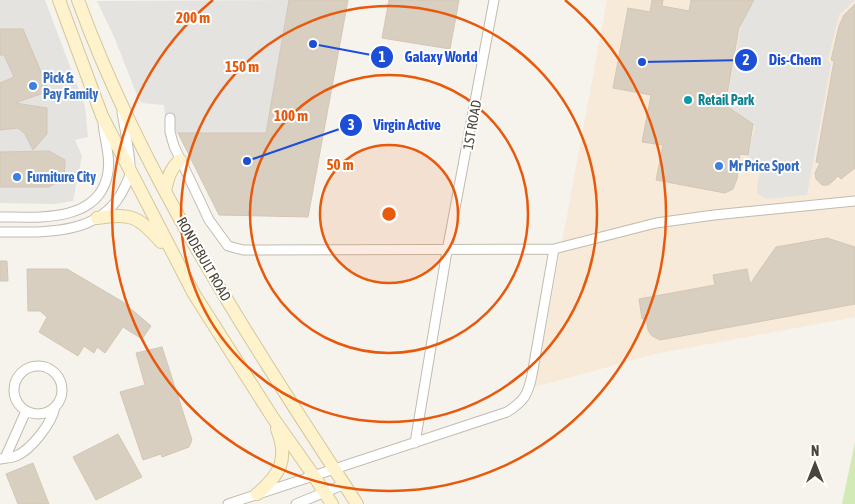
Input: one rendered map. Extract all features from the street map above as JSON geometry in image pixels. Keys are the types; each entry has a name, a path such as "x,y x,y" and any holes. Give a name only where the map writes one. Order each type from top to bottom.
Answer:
{"main road":[{"name":"RONDEBULT ROAD","path":"59,0 102,116 174,257 194,294 273,418 328,498"},
{"name":"RONDEBULT ROAD","path":"78,0 121,105 165,191 240,321 357,504"},
{"path":"165,191 168,176 180,160"},
{"path":"98,218 113,216 136,219 146,224 174,257"},
{"path":"257,494 271,482 281,464 282,447 273,418"}],"street":[{"name":"1ST ROAD","path":"415,443 494,0"},
{"path":"0,232 64,230 87,224 98,218 116,203 125,187 130,172 121,105"},
{"path":"0,217 60,215 79,210 92,203 100,193 107,177 108,161 102,116"},
{"path":"170,118 170,132 180,160 209,220 228,246 243,250 448,251 554,249 656,223 714,215 855,201"},
{"path":"228,504 506,412 518,405 525,398 532,375 554,249"},
{"path":"2,458 15,456 46,428 62,394 60,380 49,369 35,367 22,373 14,386 16,400 26,411 44,413 55,407"},
{"path":"2,458 26,411"},
{"path":"296,504 328,498 345,484"}],"shaded area":[{"path":"0,0 45,0 85,106 88,137 75,140 82,156 73,201 55,204 0,203"},
{"path":"289,0 266,133 178,133 167,139 164,105 142,103 138,98 115,39 97,1"},
{"path":"607,0 855,0 855,317 655,354 535,387"},
{"path":"755,0 855,0 839,15 828,60 831,64 807,195 766,199 758,194 757,186 761,165 747,160 755,126 726,105 742,21"}],"green space":[{"path":"855,442 855,504 842,504"}],"building":[{"path":"289,0 348,0 308,217 219,215 178,133 266,133"},
{"path":"389,0 459,0 450,49 382,38"},
{"name":"Retail Park","path":"652,0 663,0 662,6 689,11 691,0 754,0 739,28 725,105 753,124 748,155 740,154 737,179 733,189 725,193 656,180 663,145 642,142 651,95 613,88 628,8 650,12"},
{"path":"855,4 855,168 841,179 838,176 828,185 822,185 816,179 815,173 820,163 816,162 834,61 831,60 839,26 844,15"},
{"path":"0,29 23,29 49,91 15,103 47,108 47,134 33,150 25,134 18,128 0,130 0,83 14,77 4,55 0,55"},
{"path":"49,151 65,160 64,178 49,187 0,187 0,152"},
{"path":"827,238 855,247 855,304 660,340 652,336 648,330 646,318 642,319 639,299 715,285 713,275 747,269 750,284 776,247"},
{"path":"0,261 7,261 8,281 0,281"},
{"path":"27,269 67,269 123,302 151,326 142,339 123,327 105,353 97,347 94,353 84,346 78,356 39,332 47,317 40,311 28,311"},
{"path":"162,347 192,440 189,447 162,457 161,454 143,460 120,392 145,385 136,353"},
{"path":"118,434 142,477 96,500 73,457"},
{"path":"33,463 49,504 18,504 6,474"}],"place":[{"name":"Galaxy World","path":"313,44"},
{"name":"Dis-Chem","path":"642,62"},
{"name":"Pick & Pay Family","path":"33,86"},
{"name":"Retail Park","path":"688,100"},
{"name":"Virgin Active","path":"247,161"},
{"name":"Mr Price Sport","path":"719,166"},
{"name":"Furniture City","path":"17,177"}]}
